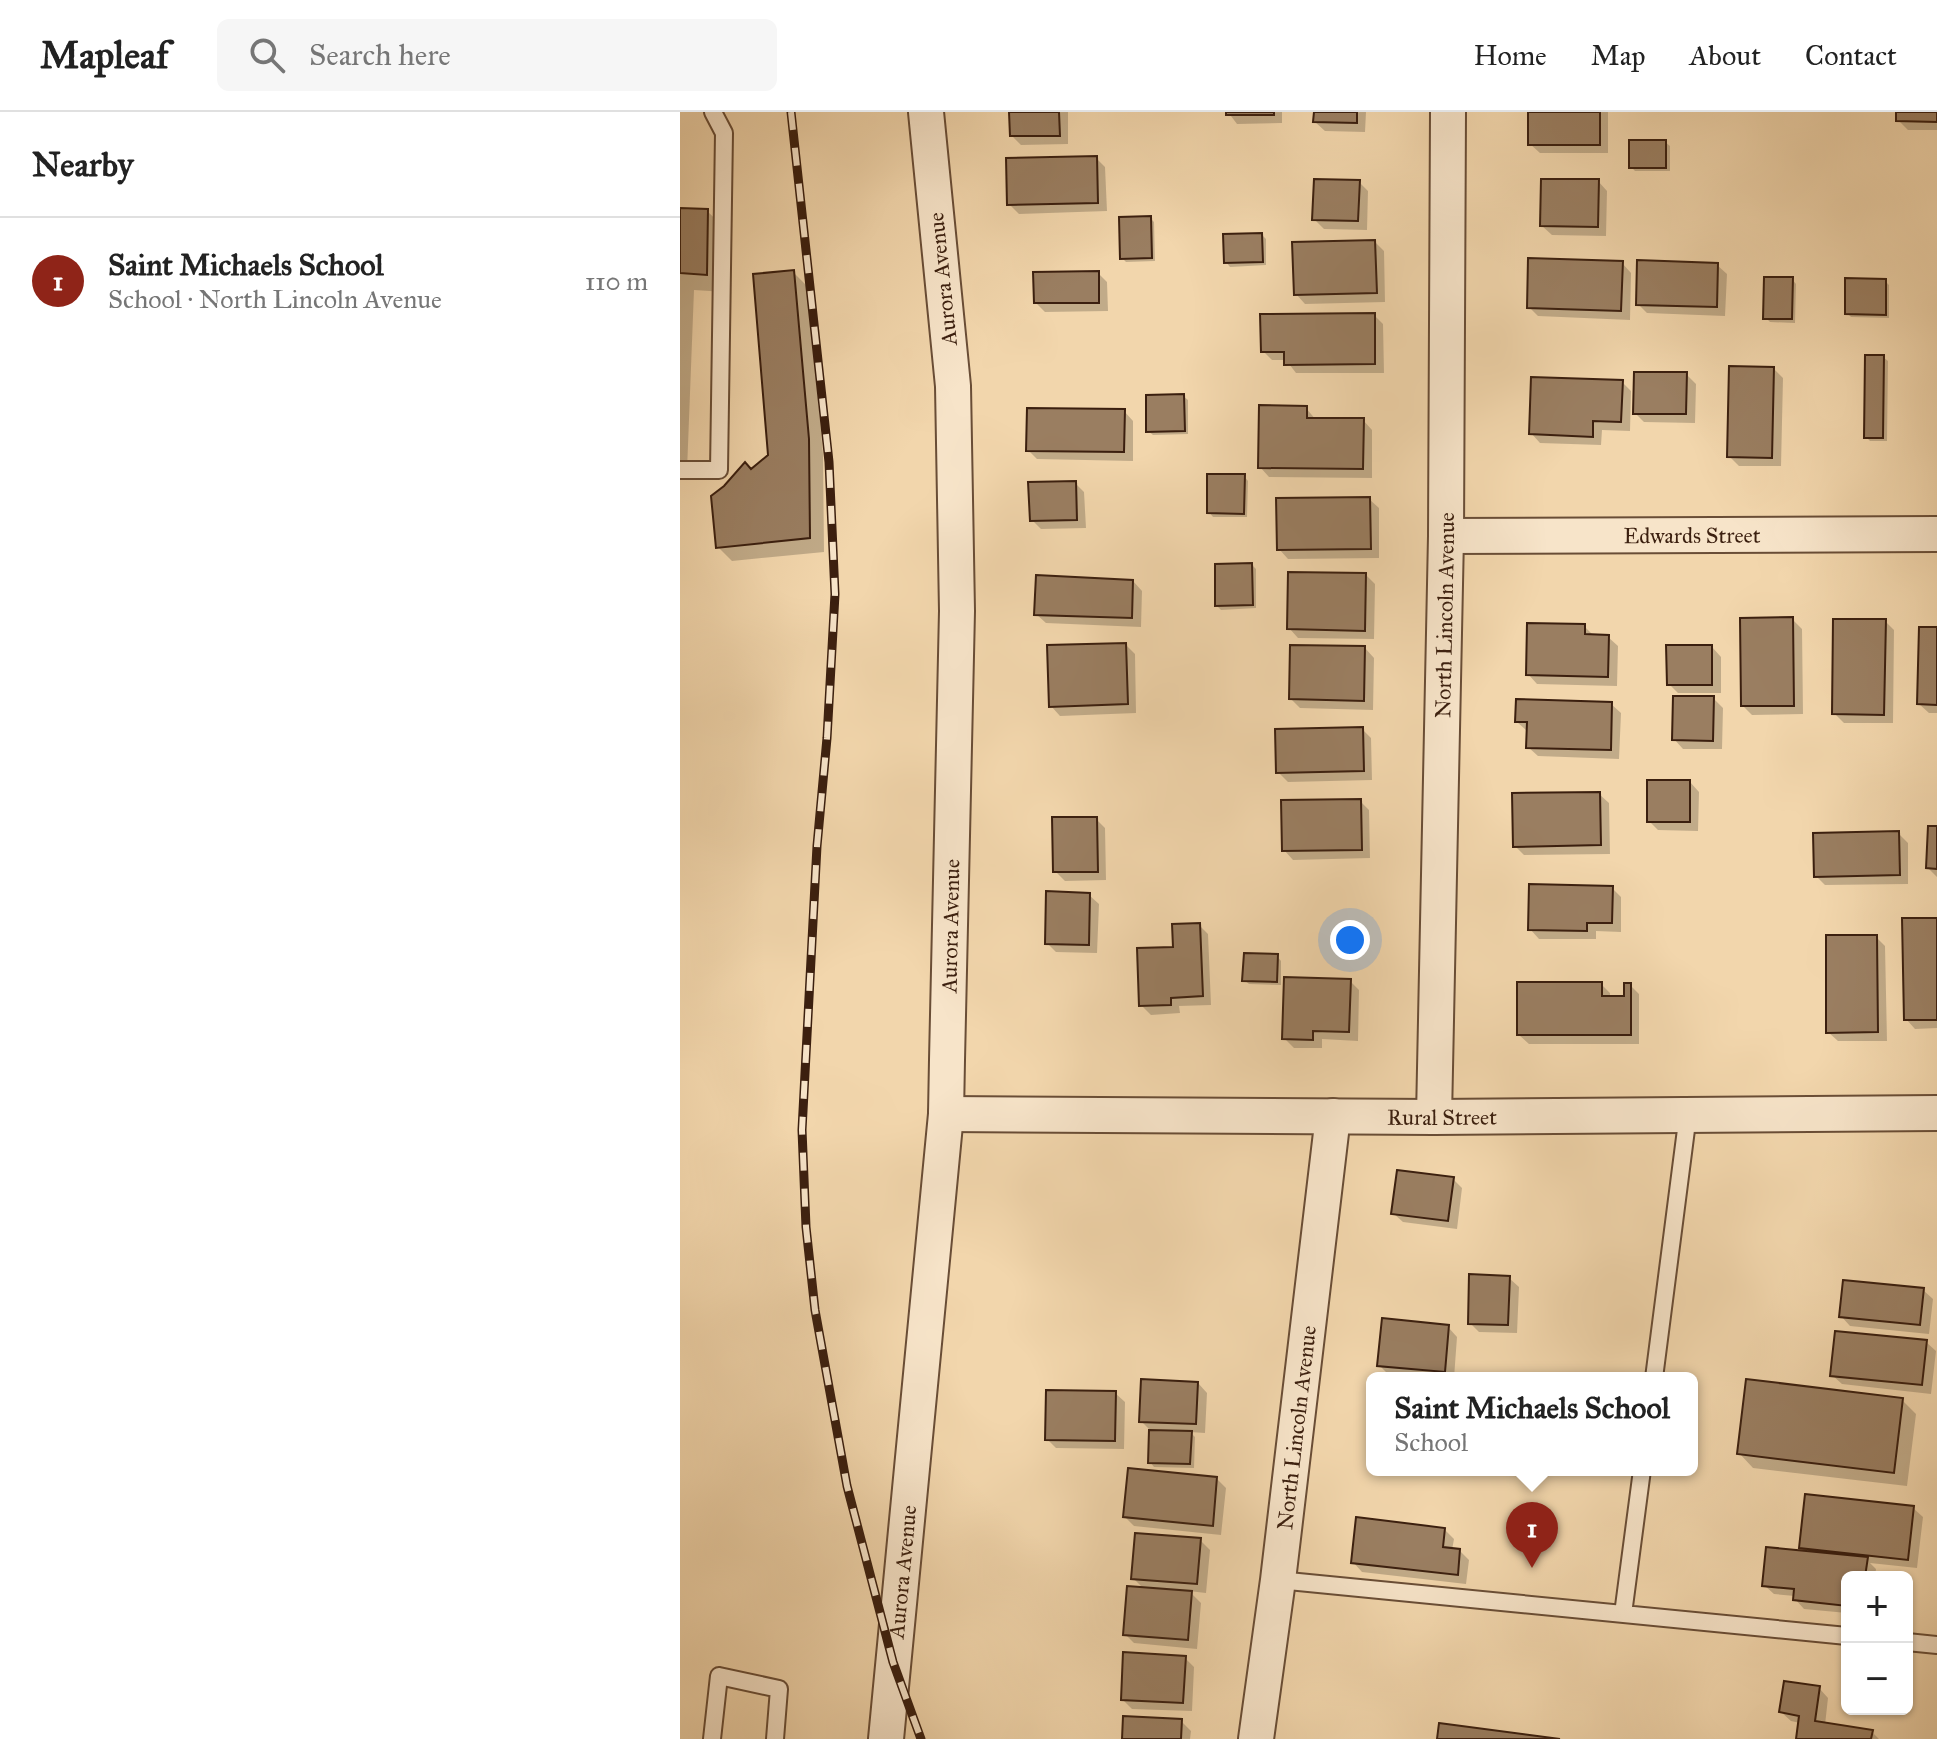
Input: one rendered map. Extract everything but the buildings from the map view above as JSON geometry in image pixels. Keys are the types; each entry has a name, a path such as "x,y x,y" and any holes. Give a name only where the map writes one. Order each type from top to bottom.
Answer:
{"street":[{"name":"Aurora Avenue","path":"886,1739 946,1114 957,611 953,386 926,112"},
{"name":"North Lincoln Avenue","path":"1434,1117 1446,536 1448,112"},
{"name":"Edwards Street","path":"1446,536 1937,534"},
{"name":"Rural Street","path":"946,1114 1434,1117 1937,1113"},
{"name":"North Lincoln Avenue","path":"1256,1739 1333,1116"}],"lane":[{"path":"680,470 719,470 724,133 713,112"},
{"path":"1655,1372 1688,1114"},
{"path":"1623,1614 1641,1476"},
{"path":"1278,1580 1841,1635"},
{"path":"1913,1643 1937,1645"},
{"path":"712,1739 719,1676 779,1689 775,1739"}],"railway":[{"path":"791,112 829,462 835,594 817,846 802,1130 806,1227 815,1310 847,1486 893,1662 921,1739"}],"place":[{"name":"Saint Michaels School","path":"1532,1568"}]}
